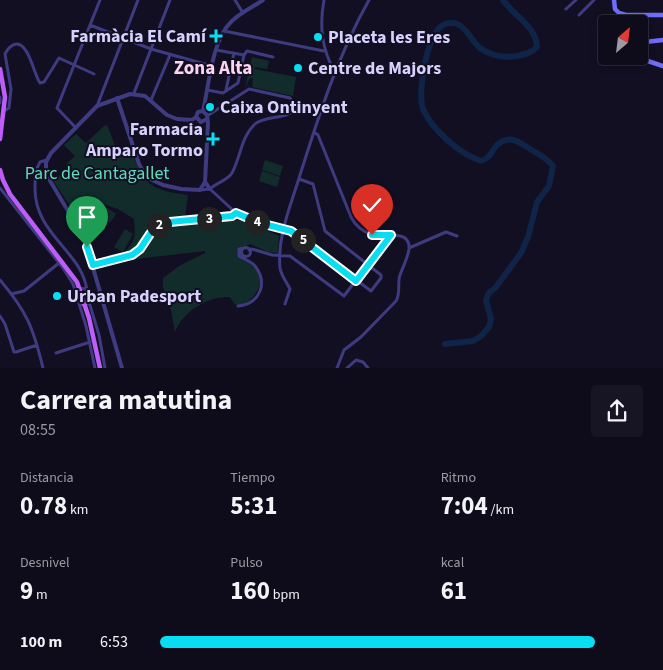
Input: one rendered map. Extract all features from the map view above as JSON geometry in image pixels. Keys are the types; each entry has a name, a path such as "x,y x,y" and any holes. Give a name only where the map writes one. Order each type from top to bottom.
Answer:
{"main road":[{"path":"614,0 615,9 622,14 663,15"},
{"path":"663,40 645,42 641,47 641,51 645,60 663,66"},
{"path":"0,69 5,94 0,139"},
{"path":"0,170 10,194 77,282 87,311 100,368"}],"street":[{"path":"76,128 57,108 100,0"},
{"path":"122,368 93,265 77,227 46,174 47,160 51,153 97,106 138,0"},
{"path":"134,94 170,0"},
{"path":"235,0 243,13"},
{"path":"200,190 205,182 208,126 207,118 203,111 216,50 224,31 231,21 263,0"},
{"path":"324,0 322,12 324,51 335,74"},
{"path":"285,304 290,289 280,270 283,229 335,74 350,35 369,0"},
{"path":"566,9 576,0"},
{"path":"579,15 594,0"},
{"path":"90,25 151,49 213,66"},
{"path":"224,31 324,51"},
{"path":"4,111 9,108 12,94 4,55 12,46 19,44 26,49 40,83 44,82 58,58 94,74"},
{"path":"216,50 244,55"},
{"path":"208,90 221,93 239,81 246,51 273,57"},
{"path":"226,91 234,53"},
{"path":"151,100 170,55"},
{"path":"117,98 139,164 145,175 163,185 181,189 200,190 210,189 231,174 244,141 257,122 290,113 294,110 295,105 290,98 249,89 201,122 196,117"},
{"path":"97,106 134,94 143,95 173,118 190,120 196,117 198,112 203,111"},
{"path":"0,97 0,103"},
{"path":"314,132 318,135 351,217 356,224 372,235 396,234 403,237 407,240 409,248 399,279 399,297 361,337 344,350 337,368"},
{"path":"47,160 40,162 36,170 35,190 38,210 53,235 82,273 81,290"},
{"path":"205,182 236,213 260,223 291,231 370,292 381,276 324,232 313,184 299,179"},
{"path":"0,188 68,275 90,298 83,304"},
{"path":"93,265 132,255 140,249 150,234 160,224 232,216 236,213"},
{"path":"409,248 446,232 457,236"},
{"path":"238,306 251,302 261,291 262,285 255,265 239,256 239,250 245,248 249,250 252,248 272,255 290,256 344,296 391,235"},
{"path":"245,248 241,251 244,256 249,255 249,250"},
{"path":"11,294 24,291 59,263"},
{"path":"0,280 29,320 43,368"},
{"path":"83,304 95,368"},
{"path":"83,304 99,335 105,368"},
{"path":"0,316 5,324 14,352 37,345"},
{"path":"56,353 90,342"},
{"path":"347,368 356,360 363,362 368,368"}],"green space":[{"path":"252,57 269,61 267,69 255,67 255,69 296,77 293,96 252,87 253,79 250,78 245,88"},
{"name":"Parc de Cantagallet","path":"107,125 118,153 131,148 139,170 149,183 165,191 188,195 184,225 243,220 279,236 278,253 268,252 250,244 240,249 240,255 256,270 260,280 257,292 245,304 235,304 230,297 222,297 205,302 190,311 175,332 171,310 163,287 163,278 179,266 205,253 205,251 136,259 131,252 122,255 134,239 134,219 118,209 100,203 116,214 110,223 93,212 97,202 84,202 72,209 52,179 66,172 66,164 75,156 64,145 76,134 86,143"},
{"path":"265,160 283,166 280,176 262,170"},
{"path":"262,171 280,177 277,187 259,181"},
{"path":"125,229 133,234 123,252 114,247"}],"waterway":[{"path":"445,344 473,341 481,336 489,327 491,319 486,301 488,294 496,287 521,253 528,237 537,202 549,186 553,166 541,155 511,139 502,141 484,160 481,161 473,158 440,133 423,109 421,90 425,63 433,38 445,24 452,23 462,27 480,48 498,56 517,56 530,52 537,47 536,40 529,27 503,0"}],"place":[{"name":"Farmàcia El Camí","path":"216,36"},
{"name":"Placeta les Eres","path":"318,37"},
{"name":"Centre de Majors","path":"298,68"},
{"name":"Caixa Ontinyent","path":"210,107"},
{"name":"Farmacia Amparo Tormo","path":"213,139"},
{"name":"Urban Padesport","path":"57,296"}],"district":[{"name":"Zona Alta","path":"213,68"}],"route":[{"path":"87,247 93,265 106,263 132,255 138,251 155,228 165,222 232,216 236,213 260,223 291,231 356,281 391,235 372,235"}]}
